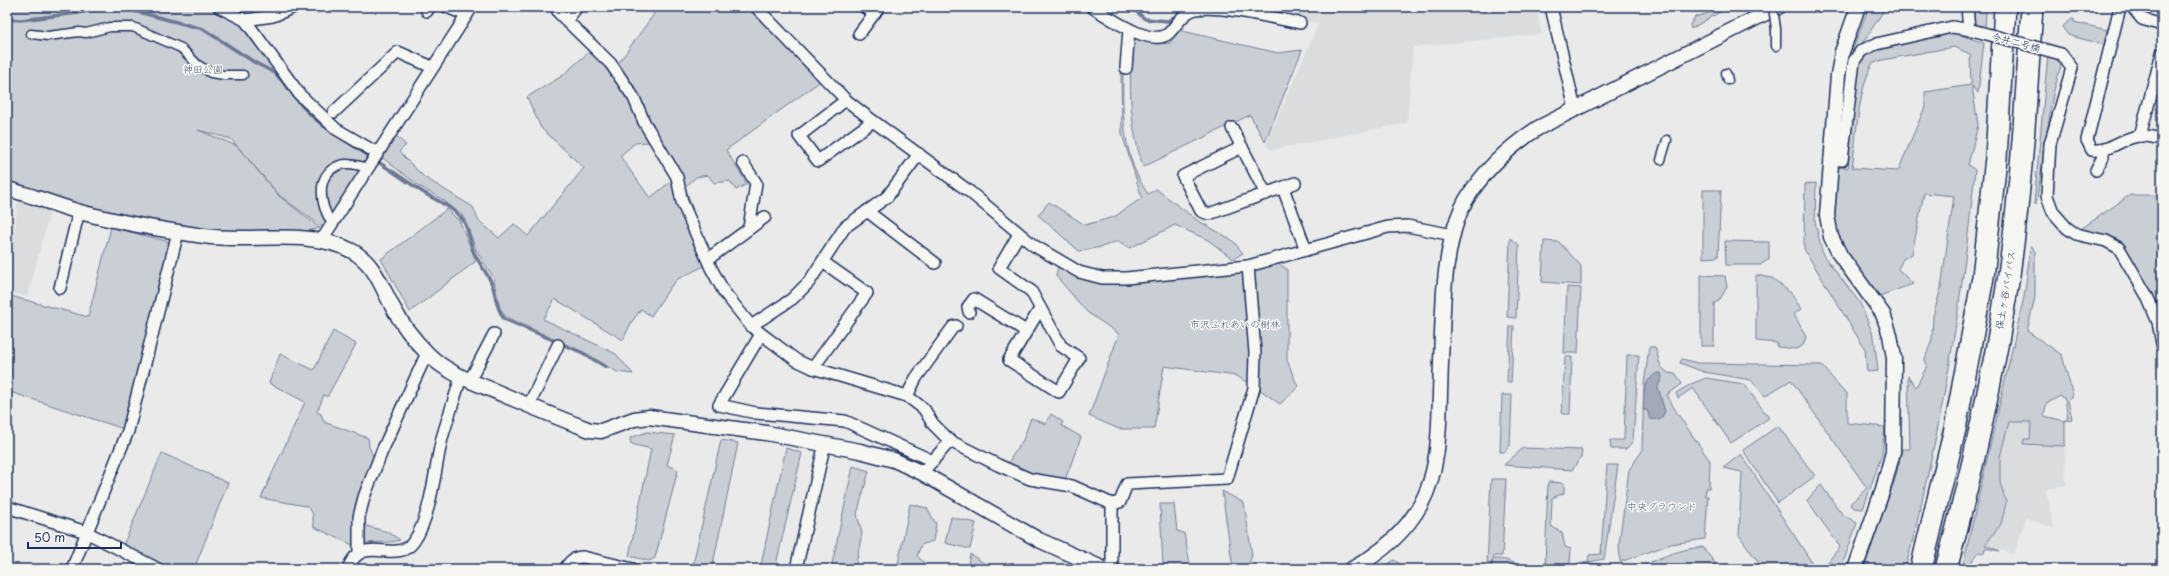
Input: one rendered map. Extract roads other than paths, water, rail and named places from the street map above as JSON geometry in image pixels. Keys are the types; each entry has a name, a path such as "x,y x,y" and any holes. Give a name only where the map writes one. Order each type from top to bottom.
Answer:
{"highway":[{"path":"1922,569 1955,429 1983,277 1996,158 2005,7"},
{"name":"保土ヶ谷バイパス","path":"1946,569 1979,435 2007,288 2020,158 2032,7"}],"street":[{"path":"219,7 246,20 300,95 330,117 336,129 373,159"},
{"path":"246,20 273,16 294,7"},
{"path":"321,241 469,11 447,7"},
{"path":"556,7 566,21 611,64 634,98 644,122 676,177 682,202 724,292 751,326 796,360 813,368 906,396 924,409 933,424 950,441 1030,479 1072,486 1112,504 1120,502 1128,484 1227,479 1254,388 1255,352 1248,266"},
{"path":"566,21 576,7"},
{"path":"756,7 846,100 873,122 970,192 1033,246 1079,272 1102,278 1179,274 1248,266 1388,227 1407,226 1453,235"},
{"path":"859,34 877,10 864,7"},
{"path":"1092,7 1129,29 1146,36 1158,38 1168,34 1180,20 1195,8 1226,10 1300,23"},
{"path":"1551,7 1575,109"},
{"path":"1773,7 1776,46"},
{"path":"1352,569 1396,538 1422,503 1430,483 1437,446 1445,276 1453,235 1465,202 1492,165 1518,141 1538,128 1778,7"},
{"path":"1855,569 1884,489 1893,452 1894,358 1890,335 1883,314 1840,255 1831,237 1827,215 1830,159 1842,52 1858,7"},
{"path":"1967,7 1970,30"},
{"path":"2120,7 2087,140 2092,150 2103,151 2121,142 2140,136 2162,139"},
{"path":"2132,7 2142,19 2162,25"},
{"path":"31,34 48,36 79,32 86,33 110,27 133,27 182,48 198,65 211,72 224,75 243,74"},
{"name":"今井二号橋","path":"1830,159 1842,160 1854,61 1861,51 1876,44 1952,27 1970,30 2061,54 2072,68 2050,144 2047,196 2053,212 2067,228 2076,234 2106,241 2119,248 2147,296 2158,322 2162,344"},
{"path":"1126,68 1129,29"},
{"path":"330,117 398,52 432,67"},
{"path":"2140,136 2162,53"},
{"path":"846,100 799,136 818,161 873,122"},
{"path":"1232,128 1266,194"},
{"path":"1660,160 1667,140"},
{"path":"1242,147 1183,176 1201,211 1209,214 1295,183"},
{"path":"2096,170 2103,157 2103,151"},
{"path":"751,326 792,299 809,282 844,227 887,197 919,154"},
{"path":"332,223 322,200 321,187 325,178 339,166 357,165 373,159"},
{"path":"743,162 756,183 749,228"},
{"path":"1283,188 1306,250"},
{"path":"7,190 27,194 79,212 141,226 206,237 308,239 340,245 366,262 376,274 392,306 408,331 427,353 437,362 465,378 590,430 601,431 634,419 649,417 695,422 825,443 894,460 922,473 1039,540 1104,569"},
{"path":"867,211 935,263"},
{"path":"60,288 79,212"},
{"path":"708,259 765,217"},
{"path":"72,569 128,431 178,232"},
{"path":"1019,234 999,268 1031,290 1060,346 1079,358 1059,392 1009,360 1040,309"},
{"path":"813,368 867,293 823,262"},
{"path":"969,312 968,307 974,299 1026,331"},
{"path":"906,396 916,378 953,327 956,326"},
{"path":"348,569 350,562 359,553 370,549 392,552 403,550 415,540 425,520 442,438 465,378 494,334"},
{"path":"762,334 719,405 756,413 845,421 933,461"},
{"path":"529,405 558,345"},
{"path":"359,553 359,517 364,497 382,450 427,353"},
{"path":"922,473 950,441"},
{"path":"796,569 825,443"},
{"path":"1112,504 1112,569"},
{"path":"7,507 86,532 158,569"},
{"path":"565,569 569,561 583,556 633,569"}],"water":[{"path":"1657,373 1661,373 1662,377 1658,387 1665,412 1660,420 1650,419 1647,410 1643,410 1646,384 1652,376"}],"waterway":[{"path":"7,19 21,20 78,13 106,7"},
{"path":"107,7 131,10 203,29 254,62 275,73 285,84"},
{"path":"1131,7 1145,19 1168,21 1180,13"},
{"path":"294,96 312,116 334,133"},
{"path":"343,139 421,191 451,209 461,218 465,224 475,254 491,282 497,304 504,319 583,353 606,367"}],"park label":[{"name":"神田公園","path":"203,69"},
{"name":"市沢ふれあいの樹林","path":"1235,324"},
{"name":"中央グラウンド","path":"1662,506"}]}
